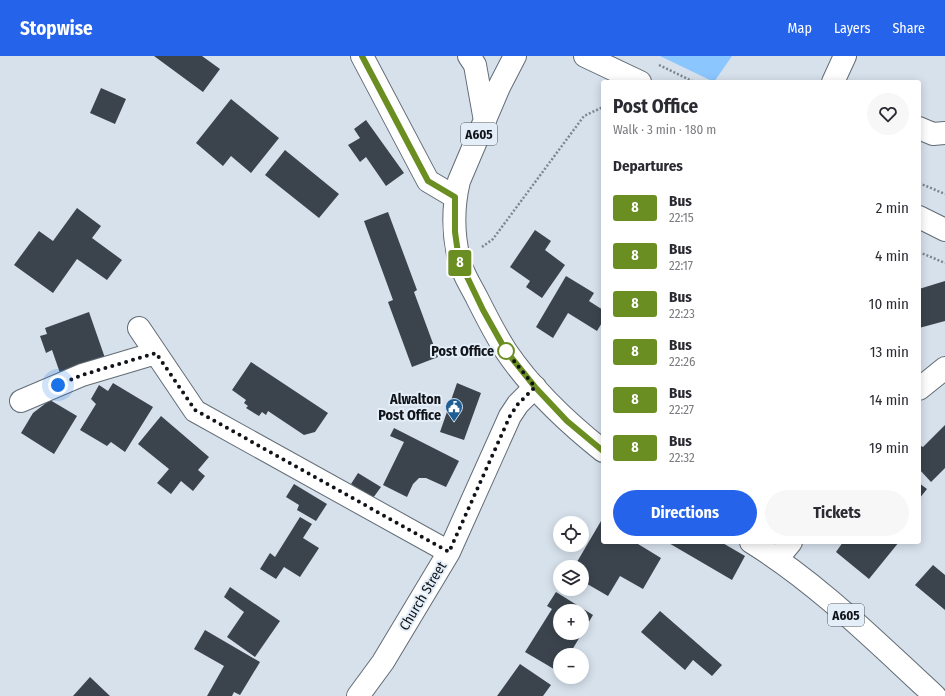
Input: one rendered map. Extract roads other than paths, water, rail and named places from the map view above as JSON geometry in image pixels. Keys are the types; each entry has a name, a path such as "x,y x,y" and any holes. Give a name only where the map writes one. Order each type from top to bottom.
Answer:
{"street":[{"path":"362,56 428,181 455,197"},
{"name":"A605","path":"469,56 475,65 485,121"},
{"name":"A605","path":"515,56 499,87 459,181 455,197 455,232 459,260 483,310 506,351 535,387 567,421 601,449"},
{"path":"586,56 636,80"},
{"path":"834,80 845,56"},
{"path":"921,129 933,134 945,133"},
{"path":"921,218 945,230"},
{"path":"139,328 195,410 449,552"},
{"path":"21,400 82,375 156,353"},
{"path":"921,387 945,368"},
{"name":"Church Street","path":"358,696 383,662 449,552 510,416 518,404 535,387"},
{"name":"A605","path":"754,544 777,558 832,602 935,696"},
{"path":"777,558 789,544"}],"place":[{"name":"Post Office","path":"506,351"},
{"name":"Alwalton Post Office","path":"454,422"}]}
